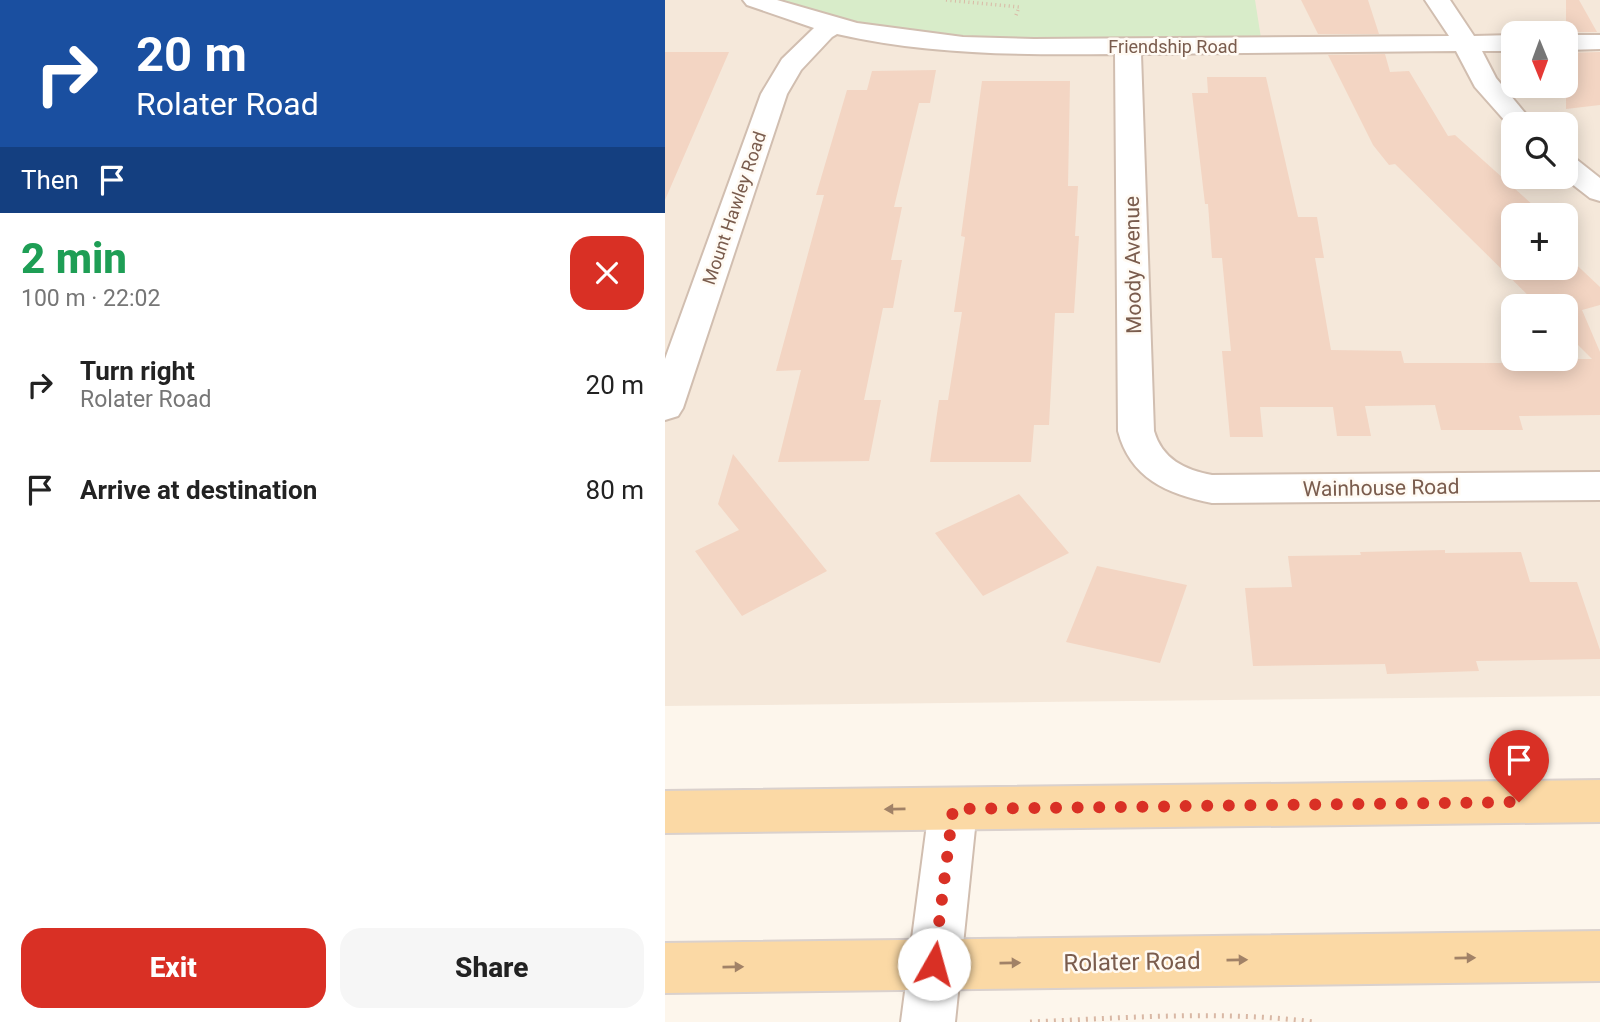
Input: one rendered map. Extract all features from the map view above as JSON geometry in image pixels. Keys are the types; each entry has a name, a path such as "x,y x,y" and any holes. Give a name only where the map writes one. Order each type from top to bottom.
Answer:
{"main road":[{"path":"665,812 1600,801"},
{"name":"Rolater Road","path":"665,968 1600,956"}],"street":[{"name":"Friendship Road","path":"755,0 833,25 895,37 962,45 1464,43 1501,39"},
{"path":"1437,0 1454,21 1484,81 1510,112"},
{"name":"Mount Hawley Road","path":"665,408 774,94 789,66 833,25"},
{"path":"1579,39 1600,42"},
{"name":"Moody Avenue","path":"1128,46 1136,431 1141,449 1154,467 1164,474"},
{"path":"1578,174 1600,192"},
{"name":"Wainhouse Road","path":"1164,474 1186,484 1212,489 1600,486"},
{"path":"928,1022 953,809"}],"path":[{"path":"946,0 1019,7 1012,25"},
{"path":"1030,1022 1123,1017 1275,1017 1314,1022"}],"shaded area":[{"path":"665,0 1600,0 1600,696 665,706"}],"green space":[{"path":"779,0 1255,0 1261,38 963,40 877,27 804,10"}],"building":[{"path":"1301,0 1368,0 1379,34 1318,34"},
{"path":"1566,0 1579,0 1597,32 1579,32 1579,21 1566,21"},
{"path":"665,52 729,52 665,200"},
{"path":"1600,52 1600,105 1566,109 1566,98 1579,98 1579,53"},
{"path":"1385,54 1390,72 1409,71 1448,136 1455,135 1501,176 1501,189 1515,189 1531,203 1501,203 1501,269 1395,164 1389,165 1373,145 1328,55"},
{"path":"936,70 930,103 919,103 894,207 902,207 891,260 902,260 893,308 883,308 864,400 881,400 869,461 778,462 801,370 776,371 824,195 816,195 847,90 867,90 872,71"},
{"path":"1207,77 1266,77 1298,217 1317,217 1324,258 1315,258 1331,350 1401,351 1404,363 1501,363 1501,371 1578,371 1578,359 1592,359 1578,345 1578,294 1527,294 1513,280 1578,280 1578,266 1600,287 1600,305 1582,310 1600,352 1600,415 1519,416 1523,430 1441,430 1435,405 1365,406 1371,436 1337,436 1333,407 1260,407 1263,437 1230,437 1222,351 1231,351 1222,258 1212,258 1208,204 1205,204 1192,93 1208,93"},
{"path":"982,81 1070,81 1068,186 1078,186 1075,236 1079,236 1074,313 1055,313 1049,425 1034,425 1031,462 930,462 939,400 948,400 962,312 954,312 965,237 961,236"},
{"path":"733,454 827,571 742,616 695,551 739,530 718,504"},
{"path":"1019,494 1069,553 983,596 935,533"},
{"path":"1445,550 1445,553 1521,552 1530,582 1577,582 1600,650 1600,659 1476,661 1479,671 1387,674 1385,664 1253,666 1245,588 1292,587 1288,556"},
{"path":"1097,566 1187,585 1160,663 1066,642"}],"route":[{"path":"934,964 953,809 1519,802"}]}
